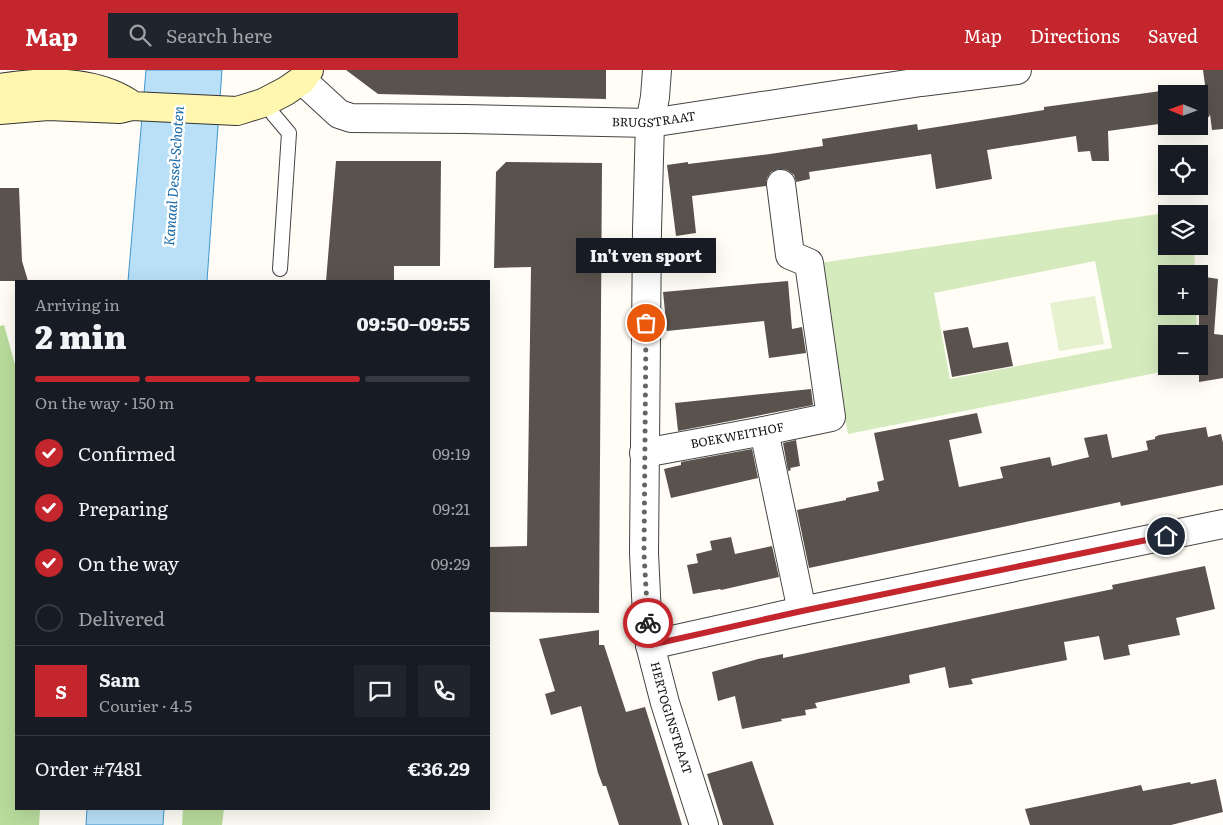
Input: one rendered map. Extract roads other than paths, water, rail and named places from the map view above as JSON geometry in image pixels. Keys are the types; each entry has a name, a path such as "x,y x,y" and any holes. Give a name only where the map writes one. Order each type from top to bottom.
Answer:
{"street":[{"name":"HERTOGINSTRAAT","path":"656,70 656,97 650,124 644,554 650,645 665,703 704,825"},
{"name":"BRUGSTRAAT","path":"306,75 339,114 351,118 465,118 650,124 921,82 1017,70"},
{"path":"0,110 48,106 120,109 137,106 222,111 268,108 306,75"},
{"path":"0,88 34,84 71,84 121,98 137,106"},
{"name":"BOEKWEITHOF","path":"644,453 762,432 831,417 809,263 790,255 781,184"},
{"path":"762,432 802,611"},
{"path":"650,645 802,611 1223,524"}],"lane":[{"path":"268,108 288,133 280,269"}],"water":[{"name":"Kanaal Dessel-Schoten","path":"146,70 222,70 207,280 128,280"},
{"path":"87,810 164,810 163,825 86,825"}],"place":[{"name":"In't ven sport","path":"646,323"}]}
